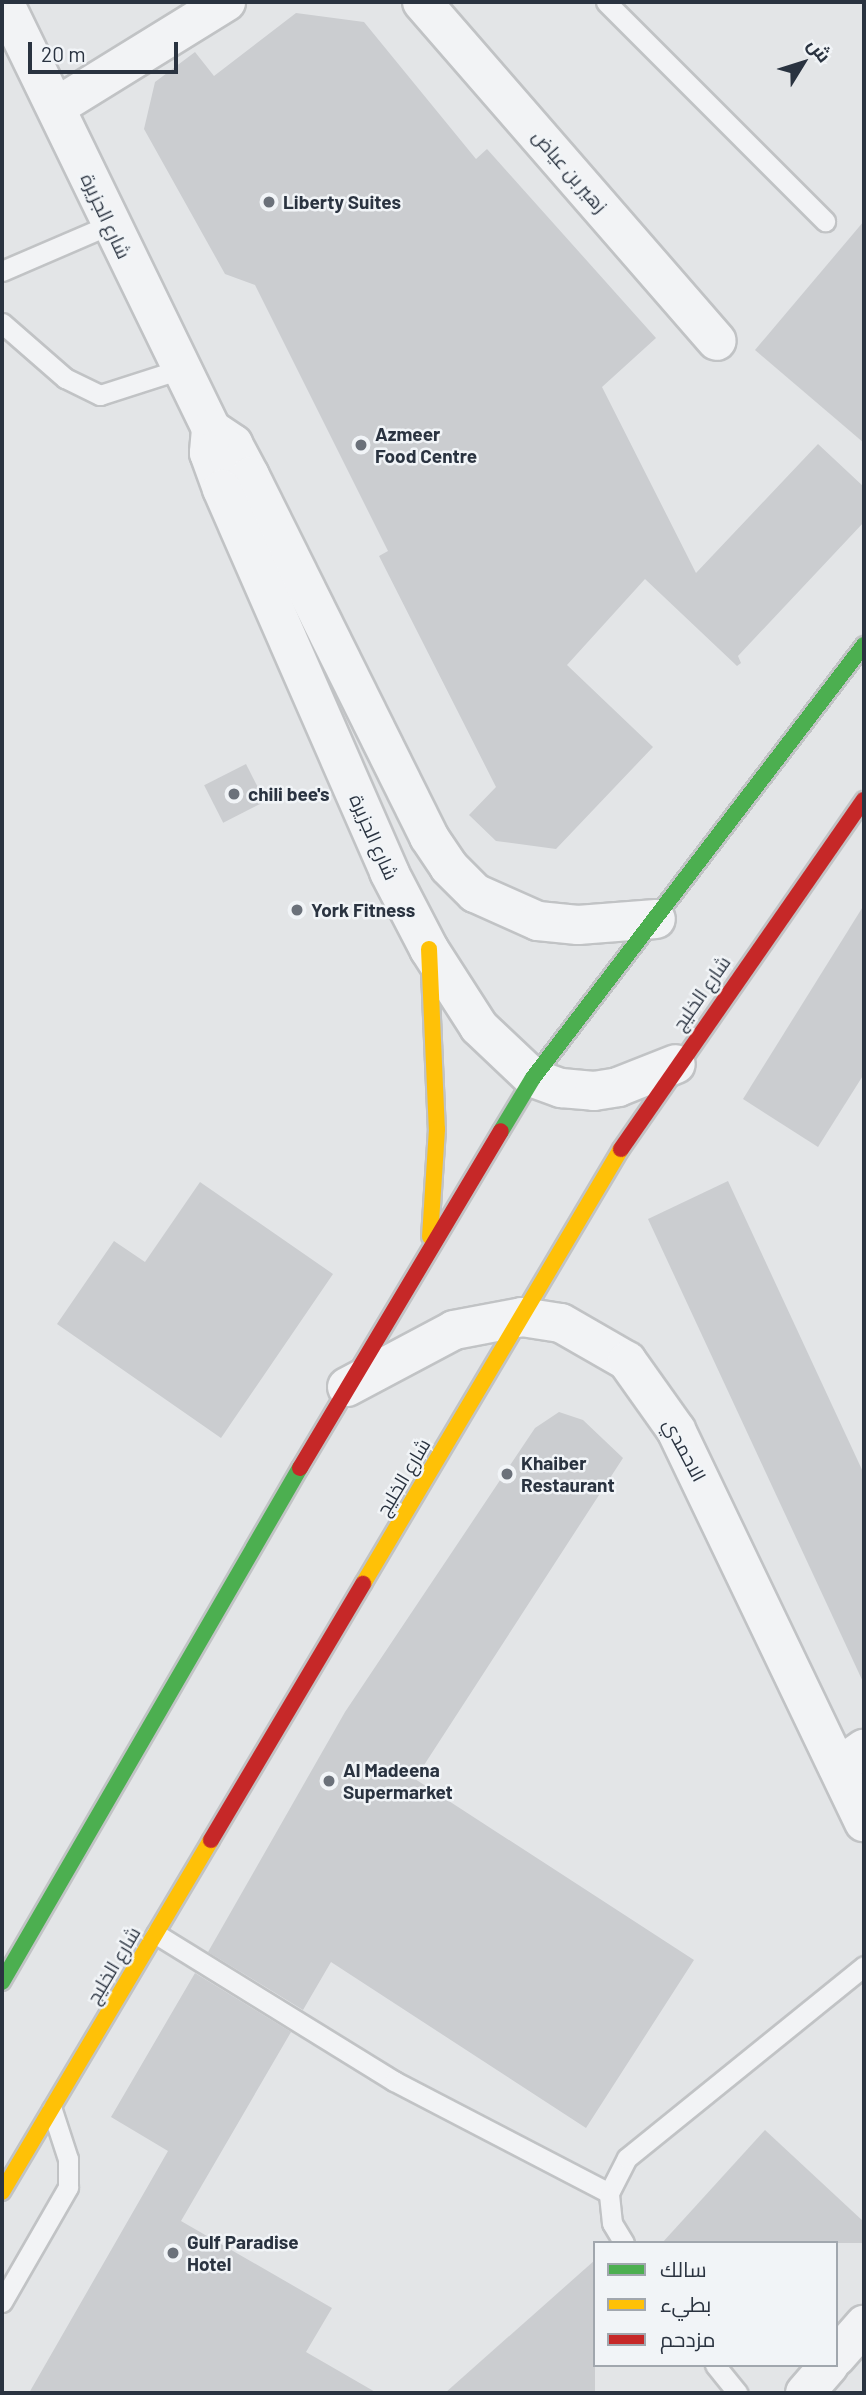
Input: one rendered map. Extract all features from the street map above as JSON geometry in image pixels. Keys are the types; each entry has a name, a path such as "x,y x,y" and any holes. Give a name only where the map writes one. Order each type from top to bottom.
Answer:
{"main road":[{"path":"2,1982 430,1247 533,1079 864,645"},
{"name":"شارع الخليج","path":"2,2192 522,1317 676,1064 864,800"},
{"path":"429,949 437,1129 430,1247"}],"street":[{"name":"شارع الجزيرة","path":"4,2 56,107 108,225 211,429 233,444 429,837 449,867 475,893 538,921 578,925 656,919"},
{"path":"56,107 226,2"},
{"name":"زهير بن عياض","path":"422,2 717,341"},
{"name":"شارع الجزيرة","path":"211,429 209,453 222,489 388,872 429,949 479,1027 533,1079 561,1088 594,1091 676,1064"},
{"name":"الاحمدي","path":"348,1387 407,1351 454,1330 481,1321 522,1317 561,1323 627,1361 654,1396 851,1758 864,1822"},
{"path":"838,2355 864,2325"},
{"path":"805,2393 828,2367"}],"lane":[{"path":"606,2 825,221"},
{"path":"2,271 108,225"},
{"path":"2,323 65,378 100,395 181,369"},
{"path":"156,1934 394,2081 609,2193"},
{"path":"623,2241 612,2223 609,2193 627,2158 864,1966"},
{"path":"2,2302 68,2187 68,2159 51,2108"},
{"path":"717,2367 738,2393"}],"building":[{"path":"296,13 364,22 476,159 487,149 656,338 602,387 696,573 818,444 864,487 864,522 738,656 741,663 737,666 645,579 567,665 653,747 556,849 496,841 469,815 496,787 379,556 388,551 255,285 225,274 144,129 155,82 195,52 214,76"},
{"path":"864,221 864,443 755,350"},
{"name":"chili bee's","path":"246,764 265,801 223,823 204,785"},
{"path":"864,905 864,1074 818,1147 743,1099"},
{"path":"728,1181 864,1474 864,1684 648,1219"},
{"path":"200,1182 333,1274 221,1438 57,1324 114,1241 145,1262"},
{"path":"559,1412 583,1420 623,1458 415,1779 694,1960 586,2128 331,1962 303,2010 208,1952 345,1712 535,1428"},
{"name":"Gulf Paradise Hotel","path":"195,1973 291,2032 181,2221 332,2308 306,2352 377,2393 29,2393 168,2151 111,2117"},
{"path":"765,2130 864,2222 864,2243 664,2241"},
{"path":"593,2262 595,2393 445,2393"}],"traffic: fast":[{"path":"501,1131 533,1078 864,645"},
{"path":"2,1982 300,1468"}],"traffic: slow":[{"path":"429,949 437,1129 430,1237"},
{"path":"363,1584 621,1149"},
{"path":"2,2192 211,1840"}],"traffic: jam":[{"path":"621,1149 864,800"},
{"path":"300,1468 501,1131"},
{"path":"211,1840 363,1584"}],"place":[{"name":"Liberty Suites","path":"269,202"},
{"name":"Azmeer Food Centre","path":"361,445"},
{"name":"chili bee's","path":"234,794"},
{"name":"York Fitness","path":"297,910"},
{"name":"Khaiber Restaurant","path":"507,1474"},
{"name":"Al Madeena Supermarket","path":"329,1781"},
{"name":"Gulf Paradise Hotel","path":"173,2253"}]}
